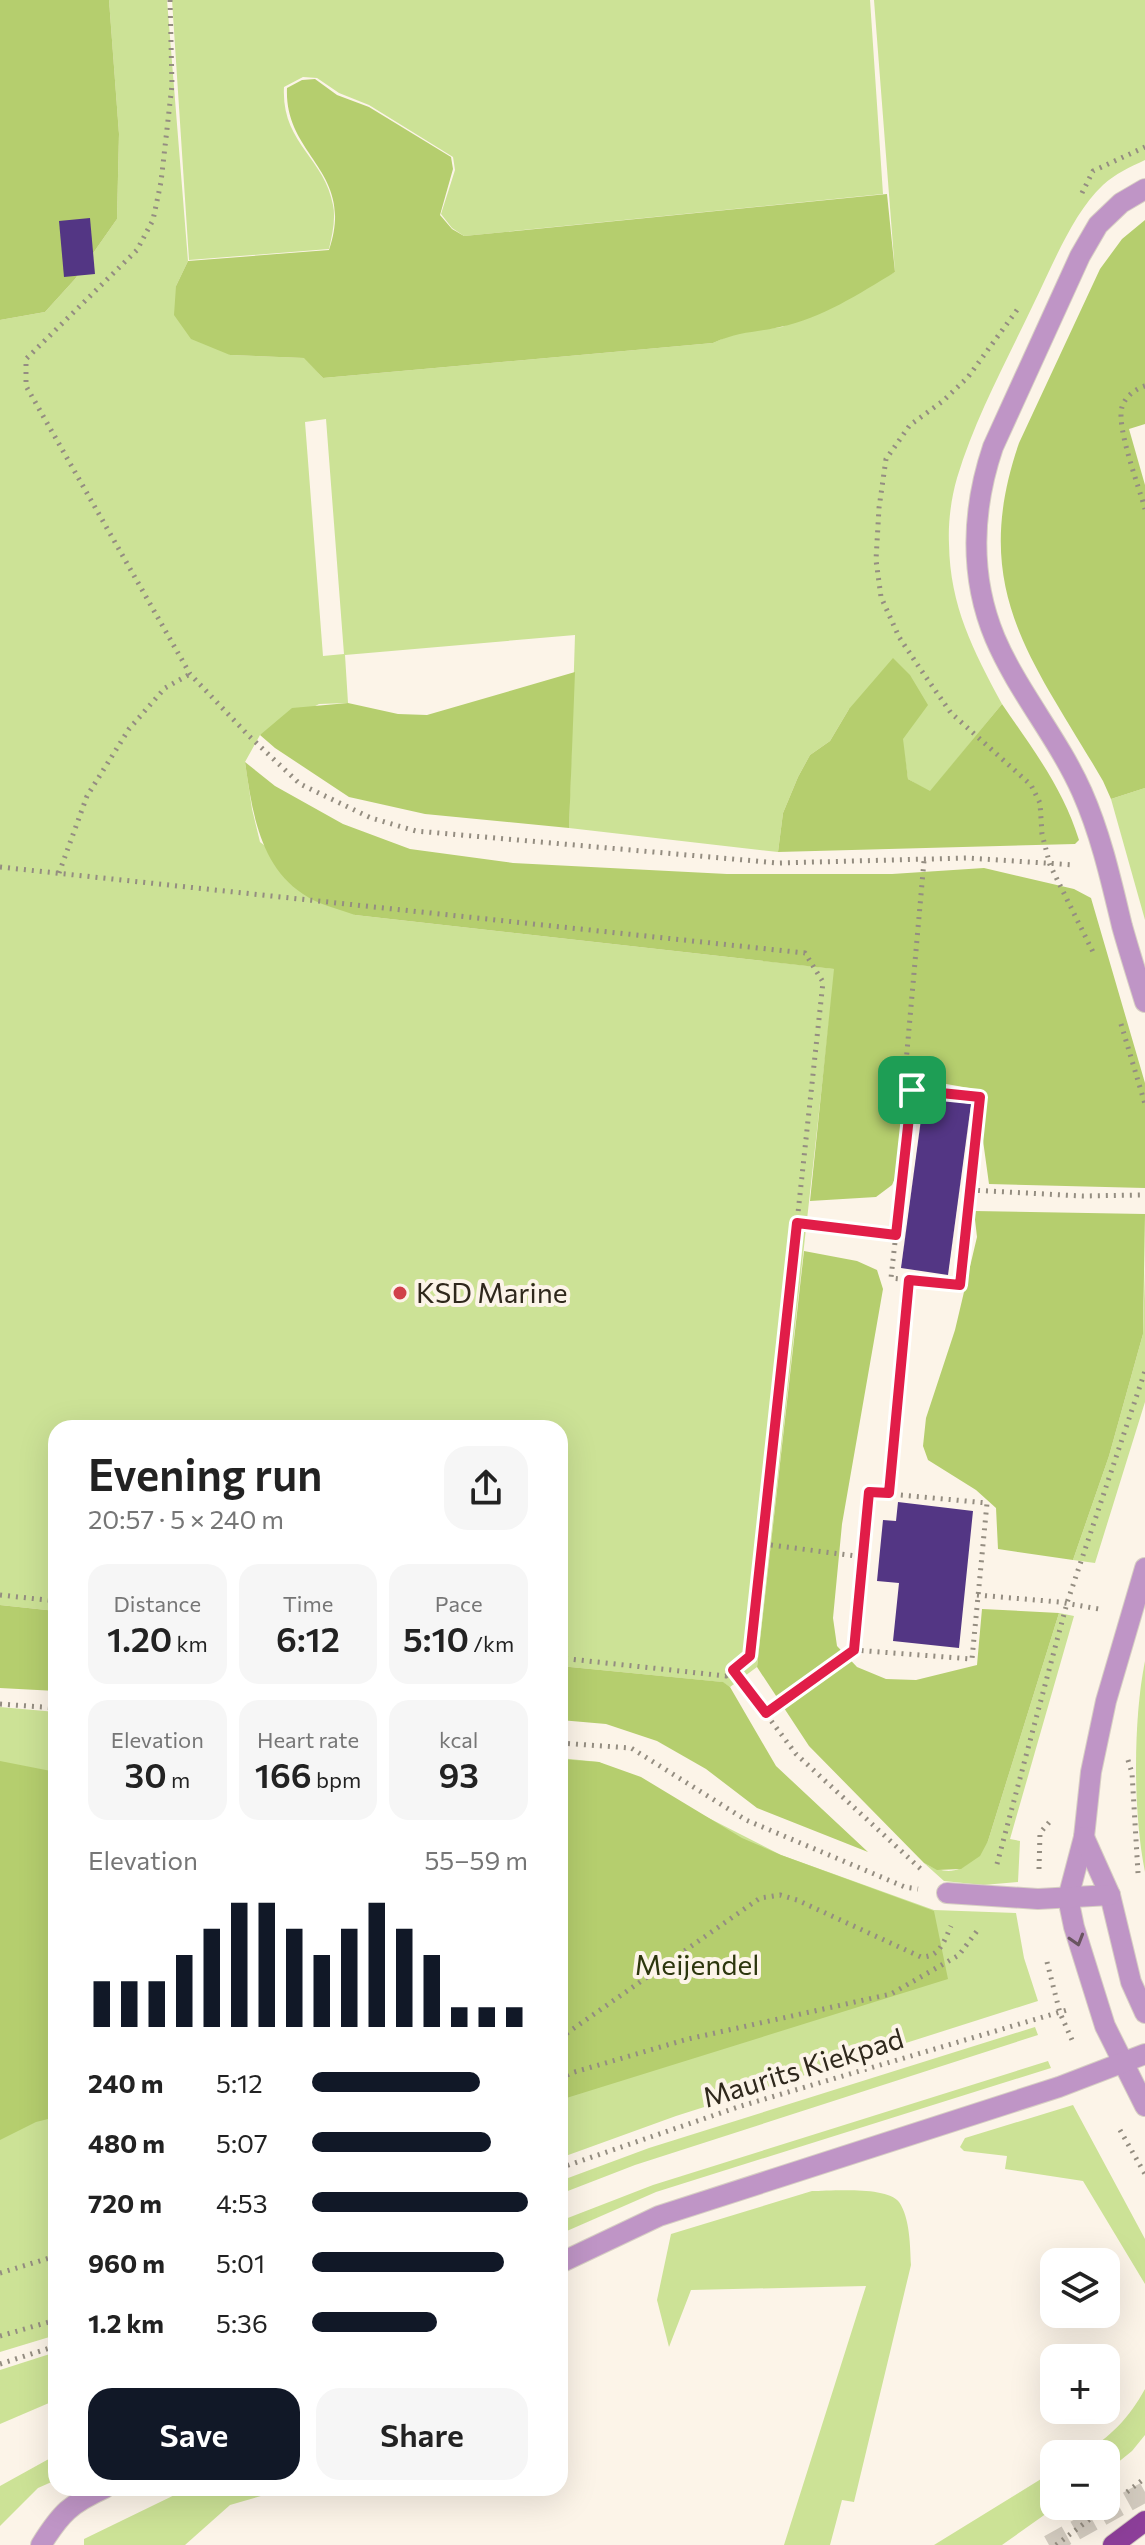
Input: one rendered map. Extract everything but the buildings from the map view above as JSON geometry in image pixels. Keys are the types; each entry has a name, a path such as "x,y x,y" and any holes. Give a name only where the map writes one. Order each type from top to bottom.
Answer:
{"main road":[{"path":"1113,2545 1145,2521"}],"street":[{"path":"1145,189 1121,203 1098,225 1080,256 993,447 984,473 976,538 980,585 996,639 1083,795 1108,865 1145,1002"},
{"path":"1145,1568 1106,1701 1091,1772 1084,1837 1068,1898 1095,1995 1122,2063 1145,2106"},
{"path":"1084,1837 1110,1895 1131,1982 1145,2013"},
{"path":"947,1893 1068,1898 1110,1895"},
{"path":"568,2259 659,2216 1045,2092 1145,2054"},
{"path":"41,2545 60,2515 86,2496"}],"path":[{"path":"170,0 172,85 161,182 153,220 137,250 26,359 26,386 190,674 300,784 371,818 416,831 778,863 968,858 1050,865 1108,865"},
{"path":"1145,386 1134,390 1122,406 1122,426 1145,509"},
{"path":"59,873 87,796 129,729 165,688 190,674"},
{"path":"912,1090 891,1278 960,1285 980,1097 912,1090 904,1085 924,861"},
{"path":"0,867 805,953 823,982 750,1656 726,1676 568,1659"},
{"path":"970,1190 1082,1196 1145,1195"},
{"path":"797,1223 896,1235"},
{"path":"889,1493 909,1280"},
{"path":"568,2075 688,2039 891,1994 959,1955 982,1924 991,1896 997,1863 1067,1603 1145,1371"},
{"path":"766,1713 854,1650 972,1659 987,1503 869,1492 854,1650"},
{"path":"763,1544 864,1557"},
{"path":"0,1595 48,1600"},
{"path":"977,1595 1067,1603 1131,1616"},
{"path":"733,1670 796,1754 947,1893"},
{"path":"0,1704 48,1707"},
{"path":"568,1744 631,1748 746,1820 905,1887 947,1893"},
{"path":"1127,1758 1132,1773 1139,1876"},
{"path":"568,2032 760,1898 780,1895 797,1900 912,1955 929,1957 939,1951 970,1895"},
{"name":"Maurits Kiekpad","path":"568,2165 741,2106 1060,2013"},
{"path":"0,2273 48,2258"},
{"path":"0,2336 48,2322"},
{"path":"0,2364 48,2349"}],"green space":[{"path":"0,0 109,0 119,134 117,219 75,279 45,312 0,320"},
{"path":"109,0 167,0 188,261 176,286 230,355 305,358 323,378 713,343 735,333 782,327 895,272 874,0 1145,0 1145,160 1103,185 1072,226 992,390 957,478 949,527 954,588 965,627 1002,704 930,792 908,779 902,739 849,709 830,741 810,755 798,777 783,813 778,852 569,828 575,635 345,655 348,703 319,704 260,735 245,762 260,842 355,915 835,969 757,1667 730,1687 722,1682 568,1667 568,1420 48,1420 48,1610 0,1605 0,320 45,312 75,279 117,219 119,134","holes":["326,419 344,654 323,656 305,422"]},
{"path":"172,0 870,0 883,194 464,236 452,228 441,214 455,170 453,157 369,105 339,93 317,78 303,77 284,87 285,106 296,137 322,175 333,205 329,249 189,260"},
{"path":"315,79 337,95 369,107 451,157 453,169 440,215 452,229 464,236 887,194 895,272 811,318 713,343 323,378 304,358 230,355 191,339 174,315 176,286 188,261 329,250 335,223 333,201 327,182 296,131 289,111 287,88 302,80"},
{"path":"1145,220 1145,424 1129,429 1145,485 1145,788 1111,799 1032,660 1016,622 1005,583 1001,541 1005,495 1019,443 1100,269 1122,239"},
{"path":"893,658 910,675 928,705 903,739 908,779 930,791 1002,704 1056,786 1079,840 1075,844 778,852 783,813 810,755 830,741 849,709"},
{"path":"575,672 569,828 425,814 349,797 260,735 292,708 348,703 398,714 427,715"},
{"path":"245,762 275,786 343,824 410,849 513,863 727,874 892,874 984,868 1074,889 1091,898 1145,1083 1145,1188 989,1184 977,1097 969,1088 918,1079 901,1102 900,1167 892,1185 876,1197 810,1201 834,969 355,915 328,906 309,898 276,868 260,835"},
{"path":"1145,788 1145,920 1111,799"},
{"path":"974,1211 1145,1214 1143,1334 1109,1456 1073,1560 998,1549 996,1508 976,1490 928,1460 923,1446 926,1418 955,1330 977,1237"},
{"path":"804,1251 857,1261 877,1270 883,1289 842,1524 833,1618 837,1646 857,1667 886,1679 916,1680 977,1665 982,1609 1059,1613 988,1841 980,1856 961,1869 937,1870 924,1863 809,1746 757,1667"},
{"path":"1145,1269 1145,1402 1095,1563 1073,1560 1109,1456 1143,1334"},
{"path":"0,1605 48,1610 48,1691 0,1688"},
{"path":"1059,1613 1074,1616 1010,1839 1020,1841 1018,1882 983,1885 944,1881 924,1863 953,1871 968,1864 988,1841"},
{"path":"1145,1661 1145,1872 1138,1822 1136,1766 1138,1711"},
{"path":"568,1667 723,1682 730,1687 776,1766 868,1852 757,1808 706,1769 657,1741 606,1724 568,1721"},
{"path":"0,1707 48,1711 48,2337 0,2352"},
{"name":"Meijendel","path":"568,1759 599,1762 781,1855 934,1910 1016,1913 1024,1958 1038,2001 676,2116 568,2155"},
{"name":"Meijendel","path":"568,1760 599,1762 641,1777 742,1838 934,1911 948,1979 568,2098"},
{"path":"0,1761 48,1770 48,2119 0,2140"},
{"path":"1035,2027 1038,2035 635,2165 568,2191 568,2178 649,2148"},
{"path":"1048,2061 1051,2068 656,2192 568,2230 568,2218 653,2185"},
{"path":"1073,2105 1145,2239 1145,2284 1083,2181 1005,2169 1007,2156 964,2151 960,2147 965,2138"},
{"path":"858,2190 893,2197 899,2202 905,2216 911,2265 854,2502 842,2500 830,2545 784,2545 866,2286 691,2290 669,2347 657,2300 671,2234 812,2191"},
{"path":"48,2355 48,2403 0,2424 0,2370"},
{"path":"1145,2389 1145,2435 1120,2461 1120,2440 1103,2440 1132,2409"},
{"path":"48,2459 48,2484 38,2488 0,2526 0,2486"},
{"path":"1040,2480 1040,2518 1002,2545 934,2545"},
{"path":"173,2496 261,2496 230,2505 185,2545 84,2545 84,2539"}],"tunnel":[{"path":"1049,2545 1145,2492"}],"place":[{"name":"KSD Marine","path":"400,1293"}],"route":[{"path":"912,1090 980,1097 960,1285 909,1280 889,1493 869,1492 854,1650 766,1713 733,1670 750,1656 797,1223 896,1235 912,1090"}]}
